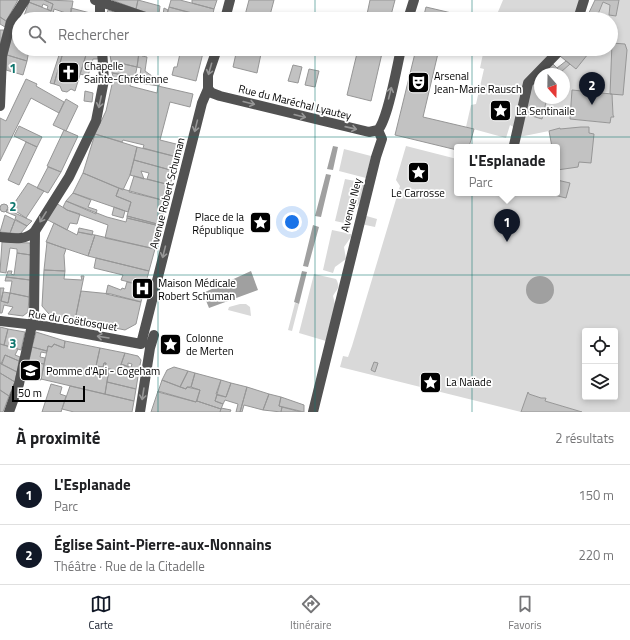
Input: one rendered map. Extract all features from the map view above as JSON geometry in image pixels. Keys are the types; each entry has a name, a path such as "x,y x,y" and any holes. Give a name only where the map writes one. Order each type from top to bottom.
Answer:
{"street":[{"path":"17,12 25,0"},
{"path":"227,12 230,0"},
{"path":"410,12 414,0"},
{"path":"580,12 584,0"},
{"path":"100,2 130,12"},
{"path":"0,106 2,56 12,20"},
{"path":"0,237 24,238 35,231 69,177 96,121 104,80 102,56"},
{"name":"Avenue Robert Schuman","path":"146,346 202,103 208,89 208,75 215,56"},
{"name":"Avenue Ney","path":"312,412 376,157 382,139 378,130 387,109 399,56"},
{"path":"514,144 528,83 554,56"},
{"name":"Rue du Maréchal Lyautey","path":"208,89 212,93 220,96 336,125 369,132 378,130"},
{"path":"9,412 19,384 34,316 35,231"},
{"name":"Rue du Coëtlosquet","path":"0,321 32,325 146,346"},
{"path":"140,412 146,346 154,335"}],"shaded area":[{"path":"503,0 580,0 577,12 498,12"},
{"path":"619,0 630,0 630,412 582,412 545,401 546,397 543,399 529,394 528,392 521,412 340,367 343,356 348,357 352,346 400,186 396,180 406,146 454,158 454,196 560,196 560,144 551,144 549,131 519,137 525,114 542,119 546,104 570,104 570,68 566,68 570,64 585,58 586,56 618,56 618,12 617,12","holes":["572,90 610,93 613,101 614,116 611,117 610,123 570,119"]},
{"path":"603,2 610,5 609,12 599,12"},
{"path":"483,56 551,56 544,68 534,68 534,89 515,128 510,125 506,138 466,127 471,105 476,104 484,69 480,68"},
{"path":"333,146 338,147 333,170 327,169"},
{"path":"344,149 371,156 366,178 339,171"},
{"path":"326,174 331,175 321,217 315,216"},
{"path":"345,179 365,183 360,203 350,213 349,224 335,221"},
{"path":"363,215 377,219 375,227 361,224"},
{"path":"313,225 319,227 308,267 303,266"},
{"path":"332,230 351,234 351,237 344,247 346,259 335,267 333,273 323,270"},
{"path":"251,271 258,290 209,308 203,293"},
{"path":"302,271 307,272 299,304 294,302"},
{"path":"314,274 336,279 338,284 338,288 333,296 335,304 326,341 299,333"},
{"path":"540,276 550,280 554,290 550,300 540,304 530,300 526,290 530,280"},
{"path":"295,303 299,304 292,331 288,330"},
{"path":"246,304 250,307 251,316 228,310 229,307"}],"building":[{"path":"0,0 18,0 6,21 0,17"},
{"path":"30,0 44,0 53,4 51,11 47,9 48,6 43,4 42,7 28,2"},
{"path":"44,0 73,1 71,12 63,12 54,9 53,12 25,12 29,2 51,11 53,4"},
{"path":"112,0 138,0 136,9"},
{"path":"138,0 160,6 159,12 145,12 136,9"},
{"path":"171,0 180,0 214,9 213,12 189,12 169,7"},
{"path":"192,0 217,0 214,9 192,3"},
{"path":"249,0 274,0 271,12 246,12"},
{"path":"370,0 395,0 392,12 367,12"},
{"path":"595,0 619,0 617,12 609,12 610,5 603,2 599,12 589,12"},
{"path":"169,7 187,12 168,12"},
{"path":"426,7 447,12 425,12"},
{"path":"71,8 86,12 71,12"},
{"path":"164,8 168,10 168,12 163,12"},
{"path":"0,17 6,21 5,27 0,24"},
{"path":"0,30 4,30 0,45"},
{"path":"12,34 12,56 28,56 27,61 7,55"},
{"path":"618,43 625,44 627,50 623,95 610,94 611,56 618,56"},
{"path":"7,55 27,61 23,75 6,70"},
{"path":"59,56 62,56 54,84 50,83"},
{"name":"Chapelle Sainte-Chrétienne","path":"62,56 86,56 75,91 71,89 67,92 62,91 60,86 54,84"},
{"path":"86,56 98,56 98,59 93,59 88,76 80,74"},
{"path":"110,56 139,56 137,67 111,61"},
{"path":"138,56 147,57 145,71 152,76 161,78 159,86 139,83 141,68 137,67"},
{"path":"179,56 202,56 196,81 172,75 174,67 177,67"},
{"path":"235,56 261,56 257,73 233,67"},
{"path":"356,56 381,56 371,101 347,95"},
{"name":"Arsenal Jean-Marie Rausch","path":"414,56 437,56 423,117 474,129 470,144 454,144 454,149 395,135"},
{"path":"560,56 586,56 576,69"},
{"path":"111,61 137,67 135,77 112,73"},
{"path":"566,61 570,64 566,68 557,68"},
{"path":"553,64 557,68 549,68"},
{"path":"293,65 302,67 298,83 288,81"},
{"path":"309,69 319,71 315,87 305,85"},
{"path":"112,73 140,77 139,83 114,80"},
{"path":"26,79 37,84 36,86 64,102 59,113 31,98 0,161 0,118 6,121"},
{"path":"113,80 131,82 130,86 157,93 158,86 193,94 190,107 170,102 160,140 180,145 177,157 143,148 144,145 123,140 122,142 95,134 106,111"},
{"path":"534,82 534,104 546,104 542,119 525,114 532,84"},
{"path":"572,90 612,94 614,117 611,117 610,123 570,119"},
{"path":"85,91 93,93 92,102 84,101"},
{"path":"66,99 78,106 66,131 53,125"},
{"path":"19,126 42,137 37,147 14,136"},
{"path":"589,127 589,133 594,134 591,163 579,162 578,167 560,170 560,144 551,144 549,131"},
{"path":"64,130 78,136 61,172 47,166"},
{"path":"95,134 137,147 130,175 123,190 83,173"},
{"path":"26,142 37,147 19,185 8,180"},
{"path":"137,147 177,157 174,171 134,160"},
{"path":"134,160 174,171 170,185 147,179 149,173 141,171 144,179 130,175"},
{"path":"48,167 61,172 48,193 37,188"},
{"path":"83,173 119,188 116,196 131,202 128,212 73,193"},
{"path":"134,176 170,185 166,201 129,192"},
{"path":"560,181 570,183 566,198 558,196 560,196"},
{"path":"28,183 44,191 26,218 11,208"},
{"path":"119,188 166,201 161,225 127,216 131,202 116,196"},
{"path":"73,193 91,200 88,207 97,210 96,214 66,201"},
{"path":"66,201 107,217 126,222 127,218 160,226 155,249 105,238 108,225 67,210 63,207"},
{"path":"56,203 67,210 80,214 77,224 70,223 67,230 46,219"},
{"path":"2,204 6,204 8,208 6,212 2,212 0,210 0,206"},
{"path":"114,207 125,211 123,218 112,215"},
{"path":"7,209 32,221 27,226 15,219 16,216 6,212"},
{"path":"5,215 15,220 10,233 0,232"},
{"path":"127,216 161,225 127,218"},
{"path":"15,220 27,226 20,234 10,233"},
{"path":"54,223 77,235 78,232 95,235 88,256 46,242"},
{"path":"79,228 93,231 92,235 78,232"},
{"path":"95,235 155,249 149,271 88,256"},
{"path":"2,242 30,243 31,255 17,253 17,249 10,248 6,273 0,272"},
{"path":"47,242 66,249 64,255 65,271 44,270"},
{"path":"17,253 31,255 30,280 6,277 8,271 12,271 11,274 14,275"},
{"path":"96,258 149,271 145,286 121,280 123,275 94,268"},
{"path":"44,270 65,271 64,279 82,280 81,276 84,276 75,320 49,314 42,306"},
{"path":"6,277 30,280 29,297 10,293 12,281 5,281"},
{"path":"127,282 145,286 141,302 106,294 108,285 121,290 122,288 125,289"},
{"path":"0,288 4,288 1,301 8,303 10,293 29,297 28,312 23,316 8,314 13,307 4,305 2,313 0,313"},
{"path":"81,291 111,294 141,302 136,324 125,330 75,320"},
{"path":"3,292 10,293 8,303 1,301"},
{"path":"0,327 8,329 4,345 0,344"},
{"path":"8,329 25,332 21,350 4,345"},
{"path":"36,332 65,341 64,348 54,344 52,347 48,346 47,351 32,347"},
{"path":"65,341 100,348 96,366 103,367 104,363 106,363 105,368 109,369 105,394 41,379 48,346 52,347 54,344 64,348"},
{"path":"0,344 18,349 15,355 20,357 19,361 5,355 2,364 0,363"},
{"path":"32,347 47,351 46,353 41,352 40,357 45,358 44,364 29,361"},
{"path":"100,348 125,353 119,371 105,368 106,363 104,363 103,367 96,366"},
{"path":"125,353 138,356 141,360 139,370 131,367 132,364 128,363 128,367 121,364"},
{"path":"5,355 19,361 17,372 1,364"},
{"path":"29,361 44,364 41,380 25,376"},
{"path":"374,362 378,363 375,372 371,370"},
{"path":"0,363 17,372 15,382 0,373"},
{"path":"121,364 139,370 136,389 107,382 109,369 119,371"},
{"path":"174,367 188,371 180,387 162,380 167,370"},
{"path":"188,371 195,373 191,387 187,387 186,389 180,387"},
{"path":"0,373 15,382 9,396 0,390"},
{"path":"195,373 221,380 215,401 223,404 221,409 197,401 200,390 191,387"},
{"path":"162,380 186,389 187,387 200,390 196,402 158,392"},
{"path":"221,380 231,383 226,397 216,394"},
{"path":"107,382 136,389 134,401 105,394"},
{"path":"231,383 247,387 240,412 236,412 238,404 225,400 223,404 215,401 217,395 226,397"},
{"path":"51,384 62,387 60,394 66,396 61,412 42,412"},
{"path":"70,386 134,401 132,412 74,412 62,409"},
{"path":"247,387 269,394 263,410 244,405 242,412 240,412"},
{"path":"0,390 9,396 3,412 0,412"},
{"path":"158,391 221,409 220,412 151,412"},
{"path":"528,392 529,394 541,398 546,398 545,401 582,412 521,412"},
{"path":"269,394 281,397 279,406 282,407 281,412 263,410"},
{"path":"281,397 304,405 304,412 279,406"},
{"path":"282,407 301,412 281,412"},
{"path":"221,408 231,410 230,412 220,412"}],"place":[{"name":"Chapelle Sainte-Chrétienne","path":"69,72"},
{"name":"Arsenal Jean-Marie Rausch","path":"419,82"},
{"name":"Église Saint-Pierre-aux-Nonnains","path":"592,105"},
{"name":"La Sentinaile","path":"500,111"},
{"name":"Le Carrosse","path":"418,173"},
{"name":"Place de la République","path":"260,223"},
{"name":"L'Esplanade","path":"507,242"},
{"name":"Maison Médicale Robert Schuman","path":"143,289"},
{"name":"Colonne de Merten","path":"170,344"},
{"name":"Pomme d'Api - Cogeham","path":"30,371"},
{"name":"La Naïade","path":"430,382"}]}
